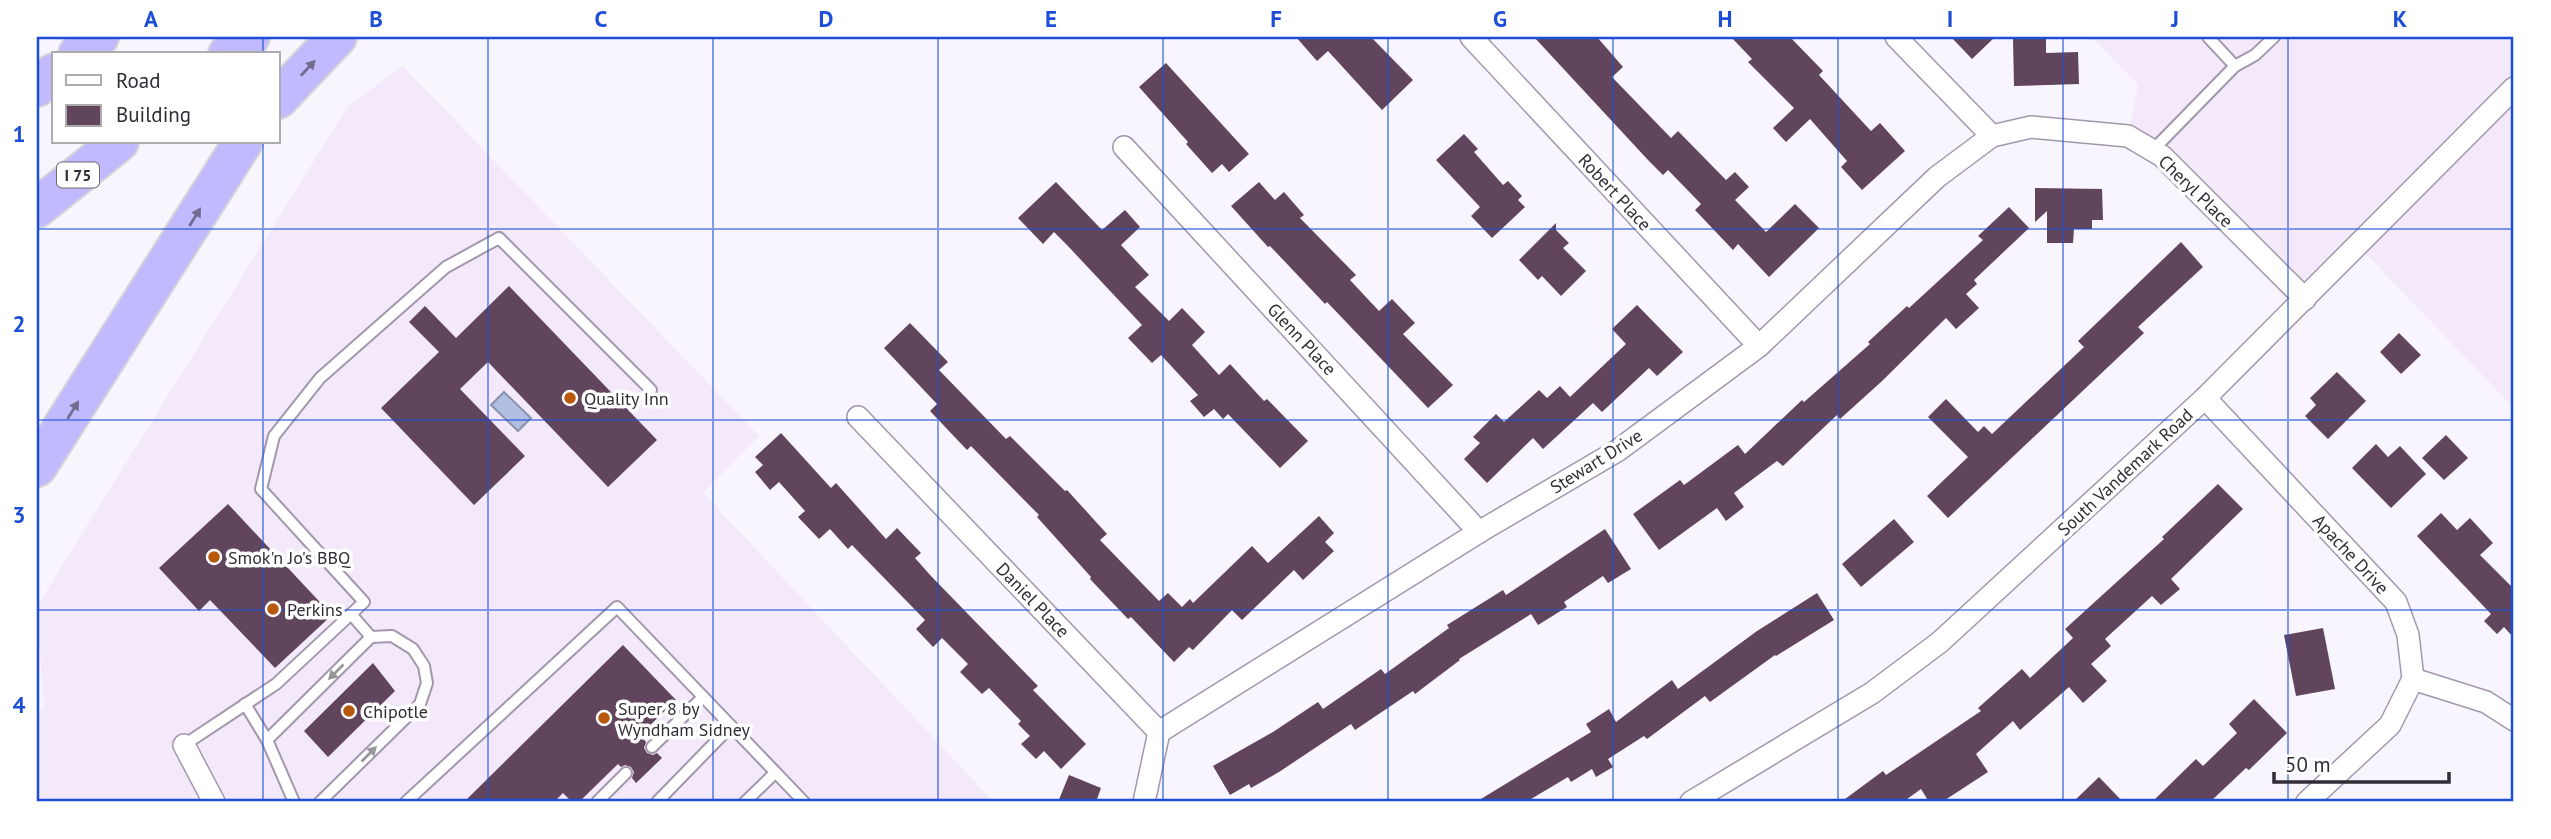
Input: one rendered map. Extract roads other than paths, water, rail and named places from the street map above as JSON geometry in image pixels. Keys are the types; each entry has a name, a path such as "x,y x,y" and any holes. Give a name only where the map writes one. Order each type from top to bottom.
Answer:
{"highway":[{"path":"80,52 99,37"},
{"path":"231,52 250,37"},
{"path":"280,97 337,37"},
{"path":"37,87 52,75"},
{"name":"I 75","path":"37,208 117,144"},
{"path":"37,467 242,144"}],"street":[{"name":"Robert Place","path":"1471,37 1759,346"},
{"path":"1896,37 1992,136"},
{"name":"South Vandemark Road","path":"1691,802 1872,693 1940,642 2205,398 2514,88"},
{"name":"Cheryl Place","path":"1992,136 2031,127 2128,136 2162,156 2305,299"},
{"name":"Stewart Drive","path":"1159,732 1479,532 1617,451 1759,346 1937,177 1992,136"},
{"name":"Glenn Place","path":"1124,146 1479,532"},
{"name":"Apache Drive","path":"2205,398 2396,602 2408,635 2413,679"},
{"name":"Daniel Place","path":"858,417 1159,732"},
{"path":"2307,802 2390,725 2413,679 2486,702 2514,720"},
{"path":"1144,802 1159,732"},
{"path":"184,746 214,802"}],"lane":[{"path":"2208,37 2235,66"},
{"path":"2152,150 2235,66 2255,55 2274,37"},
{"path":"184,746 276,684 364,602 261,489 274,436 320,378 446,267 499,238 651,390"},
{"path":"406,802 617,607 804,802"},
{"path":"351,614 371,637"},
{"path":"267,740 371,637 392,636 413,649 424,666 427,683 420,704 320,802"},
{"path":"652,747 703,697"},
{"path":"245,704 267,740 293,802"},
{"path":"657,802 731,726"},
{"path":"597,802 626,773"},
{"path":"745,802 775,773"}],"water":[{"path":"504,392 531,418 518,431 491,405"}],"place":[{"name":"Quality Inn","path":"570,398"},
{"name":"Smok'n Jo's BBQ","path":"214,557"},
{"name":"Perkins","path":"273,609"},
{"name":"Chipotle","path":"349,711"},
{"name":"Super 8 by Wyndham Sidney","path":"604,718"}]}
